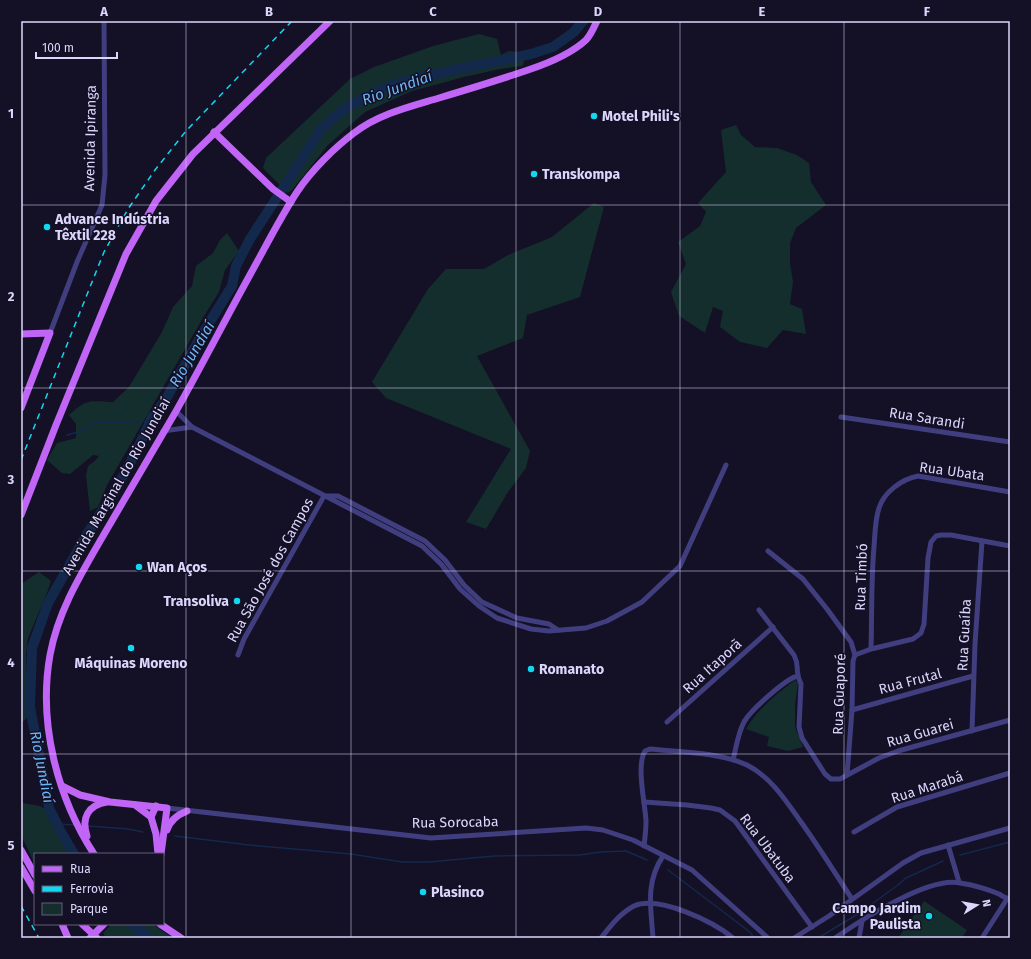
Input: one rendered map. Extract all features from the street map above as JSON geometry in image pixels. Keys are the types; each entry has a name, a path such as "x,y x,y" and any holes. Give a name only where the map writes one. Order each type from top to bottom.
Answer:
{"main road":[{"path":"21,515 126,254 156,201 193,154 214,132 330,21"},
{"name":"Avenida Marginal do Rio Jundiaí","path":"93,853 73,815 62,786 50,738 47,711 48,678 50,657 56,630 72,590 176,411 288,201 328,156 355,132 376,118 497,81 546,64 567,53 587,39 597,21"},
{"path":"214,132 273,189 288,201"},
{"path":"21,334 50,333"},
{"name":"Avenida Ipiranga","path":"21,408 50,333"},
{"name":"Rua Sorocaba","path":"62,786 80,795 110,802 167,808"},
{"path":"93,853 84,829 85,818 96,805 110,802"},
{"path":"134,804 151,817 160,853"},
{"path":"151,817 156,806"},
{"path":"163,844 167,808"},
{"path":"160,853 168,827 172,820 176,816 187,811"},
{"path":"21,850 34,872"},
{"path":"21,867 34,888"},
{"path":"62,925 68,938"},
{"path":"83,925 97,938"},
{"path":"90,938 103,925"},
{"path":"162,925 181,938"}],"street":[{"name":"Avenida Ipiranga","path":"50,333 77,262 102,205 105,175 104,21"},
{"path":"176,411 192,427 422,546 441,564 460,589 479,606 497,618 531,629 558,630 586,628 607,621 642,602 680,566 726,464"},
{"name":"Rua Sarandi","path":"841,417 1010,442"},
{"path":"163,431 192,427"},
{"name":"Rua Ubata","path":"879,507 894,488 911,477 918,476 1010,492"},
{"path":"324,496 338,496 425,541 445,560 464,585 482,602 517,618 549,624 558,630"},
{"name":"Rua São José dos Campos","path":"238,655 244,639 324,496"},
{"name":"Rua Timbó","path":"871,649 873,559 875,531 879,507"},
{"path":"855,655 871,649 913,639 921,633 924,624 928,558 931,542 936,536 952,535 1010,546"},
{"name":"Rua Guaíba","path":"972,731 982,541"},
{"name":"Rua Guaporé","path":"768,551 802,579 851,642 855,655 853,661 852,710 847,775"},
{"path":"733,760 744,722 752,712 786,681 793,676 798,676 798,662 794,655 759,610"},
{"name":"Rua Itaporã","path":"667,722 773,627"},
{"name":"Rua Guarei","path":"798,676 801,684 799,727 802,738 825,774 831,779 840,779 879,758 898,751 1010,720"},
{"name":"Rua Frutal","path":"852,710 974,676"},
{"path":"644,846 646,823 641,767 642,756 645,750 718,757 733,760 747,765 776,789 809,834 852,899"},
{"name":"Rua Marabá","path":"854,832 897,807 1010,773"},
{"name":"Rua Ubatuba","path":"644,802 711,808 720,810 735,821 812,927"},
{"name":"Rua Sorocaba","path":"167,808 431,838 594,828 617,834 692,870 768,938"},
{"path":"794,938 913,857 921,853 1010,828"},
{"path":"948,845 959,882"},
{"path":"653,938 650,890 656,866 663,856"},
{"path":"835,938 888,906 920,889 959,882 999,894 1008,899 982,938"},
{"path":"601,938 615,921 634,906 642,904 673,908 701,918 733,938"},
{"path":"859,938 862,921"}],"green space":[{"path":"479,34 497,39 501,55 509,51 519,52 524,62 522,66 464,77 412,91 365,112 328,145 288,193 263,168 266,158 350,79 374,67 433,46"},
{"path":"736,125 741,135 755,147 777,148 797,155 809,163 811,182 826,205 796,228 790,243 790,263 793,282 790,304 802,309 806,334 783,330 767,348 740,342 720,327 723,311 713,307 705,333 679,316 671,292 686,264 678,242 700,226 706,212 698,203 726,172 721,130"},
{"path":"594,203 604,207 580,297 527,315 523,338 477,356 530,451 526,468 508,492 486,529 466,522 511,449 386,398 372,382 428,289 446,269 484,269 508,255 552,237"},
{"path":"227,233 239,251 225,270 219,292 107,485 98,507 90,511 86,476 88,466 99,456 93,455 70,474 62,473 47,460 57,443 76,438 76,424 69,415 85,403 94,401 113,402 129,387 162,332 173,307 192,286 196,266 213,253 220,240"},
{"path":"39,572 51,581 28,638 26,654 27,718 21,723 21,584"},
{"path":"795,680 798,683 795,705 795,727 803,747 788,751 767,746 769,737 746,729 762,708"},
{"path":"22,803 40,806 47,810 51,824 59,832 71,853 34,853 34,862 21,835"},
{"name":"Campo Jardim Paulista","path":"924,901 967,930 962,938 898,938"},
{"path":"111,925 154,925 174,938 106,938 103,933"}],"waterway":[{"name":"Rio Jundiaí","path":"73,853 49,808 30,707 32,648 48,603 87,534 115,491 137,450 152,417 166,399 201,336 232,286 236,266 250,239 322,128 342,111 361,99 389,86 416,78 531,54 553,47 574,32 583,21"},
{"path":"67,435 85,430 92,422 150,422"},
{"path":"57,824 76,825"},
{"path":"88,826 128,829 143,832"},
{"path":"175,836 249,845 351,854 402,862 429,862 494,856 579,855 626,851 647,860"},
{"path":"960,855 1010,842"},
{"path":"818,938 858,914 906,878 943,861"},
{"path":"668,870 750,932 754,938"},
{"name":"Rio Jundiaí","path":"133,925 149,938"}],"railway":[{"path":"21,460 104,252 128,209 155,170 186,131 292,21"},
{"path":"21,906 39,938"}],"place":[{"name":"Motel Phili's","path":"594,116"},
{"name":"Transkompa","path":"534,174"},
{"name":"Advance Indústria Têxtil 228","path":"47,227"},
{"name":"Wan Aços","path":"139,567"},
{"name":"Transoliva","path":"237,601"},
{"name":"Máquinas Moreno","path":"131,648"},
{"name":"Romanato","path":"531,669"},
{"name":"Plasinco","path":"423,892"},
{"name":"Campo Jardim Paulista","path":"929,916"}]}
